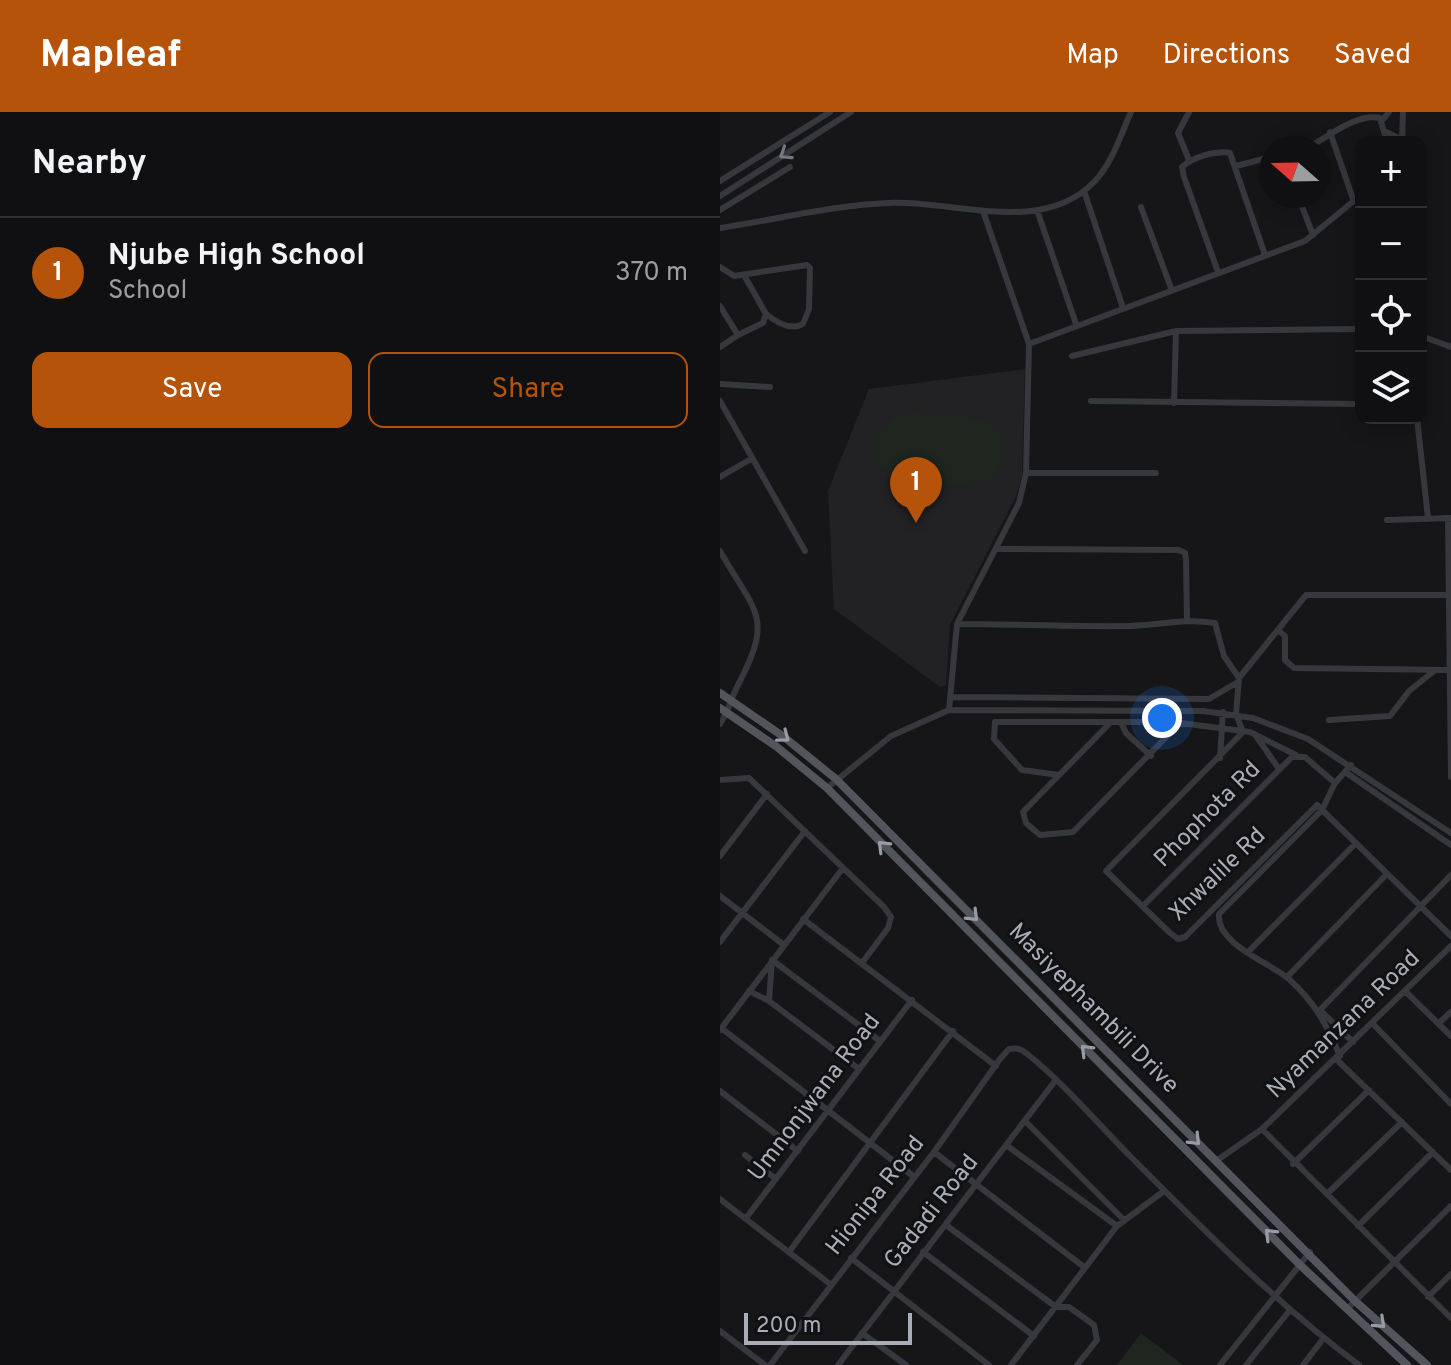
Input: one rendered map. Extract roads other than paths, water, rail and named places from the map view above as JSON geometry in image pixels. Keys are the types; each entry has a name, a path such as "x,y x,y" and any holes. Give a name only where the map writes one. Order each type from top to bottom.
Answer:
{"main road":[{"name":"Masiyephambili Drive","path":"720,693 784,737 836,779 1310,1252 1355,1301 1427,1365"},
{"name":"Masiyephambili Drive","path":"724,710 827,788 1299,1264 1407,1365"}],"street":[{"path":"720,181 830,112"},
{"path":"720,196 851,112"},
{"path":"720,228 888,203 983,211 1037,210 1059,205 1084,191 1101,173 1131,112"},
{"path":"1189,112 1178,133 1189,160"},
{"path":"1381,122 1389,112"},
{"path":"1402,136 1403,112"},
{"path":"1324,136 1372,116 1381,122 1385,136"},
{"path":"1384,131 1393,136"},
{"path":"1029,344 1313,235 1347,209 1353,199 1330,132"},
{"path":"1218,272 1184,177 1182,167 1189,160 1224,151 1230,153 1265,255"},
{"path":"1236,166 1259,160"},
{"path":"720,210 790,167"},
{"path":"1084,191 1123,308"},
{"path":"1141,207 1171,288"},
{"path":"1303,208 1313,235"},
{"path":"1037,210 1076,324"},
{"path":"949,710 957,624 1019,503 1026,473 1029,344 983,211"},
{"path":"720,267 731,276 810,268 809,309 803,324 796,327 777,322 766,314 744,275"},
{"path":"720,306 738,335"},
{"path":"720,347 763,323 766,314"},
{"path":"1072,356 1176,331 1355,329"},
{"path":"1174,403 1176,331"},
{"path":"1427,338 1451,347"},
{"path":"720,384 770,387"},
{"path":"720,401 805,551"},
{"path":"1091,401 1355,404"},
{"path":"1418,424 1428,518"},
{"path":"720,477 751,459"},
{"path":"1026,473 1156,473"},
{"path":"1387,520 1449,518 1447,595 1451,777"},
{"path":"996,549 1179,550 1186,560 1187,619"},
{"path":"720,551 760,626 755,652 724,710 720,724"},
{"path":"950,697 1209,699 1238,680 1306,595 1447,595"},
{"path":"957,624 1130,626 1174,624 1187,619 1215,623 1224,656 1238,680 1236,714 1243,732"},
{"path":"1278,630 1285,636 1285,660 1294,668 1448,670"},
{"path":"1329,720 1390,716 1409,691 1437,670"},
{"path":"827,788 891,736 949,710 1223,712 1290,730 1351,765 1451,833"},
{"path":"1220,758 1223,712"},
{"path":"1059,775 1022,770 994,739 995,722 1180,723 1221,728 1254,734 1299,755 1335,783"},
{"path":"1111,722 1023,812 1026,823 1040,835 1071,834 1151,756 1180,723"},
{"path":"1121,722 1126,733 1151,756"},
{"name":"Xhwalile Rd","path":"1243,732 1106,871 1174,937 1182,939 1315,805 1322,810"},
{"path":"1254,734 1279,769"},
{"name":"Phophota Rd","path":"1143,906 1279,769 1299,755"},
{"path":"1351,765 1335,783 1322,810 1219,914 1221,929 1287,977 1353,1042"},
{"path":"1345,772 1451,845"},
{"path":"720,780 749,778 891,917 888,928 862,963"},
{"path":"720,856 767,794"},
{"path":"1322,810 1451,936"},
{"path":"720,942 805,831"},
{"path":"1249,951 1355,844"},
{"path":"843,868 721,1029 913,1176"},
{"path":"1287,977 1386,875"},
{"path":"1320,1010 1451,875"},
{"path":"720,896 784,945"},
{"path":"803,919 996,1066"},
{"name":"Nyamanzana Road","path":"1216,1161 1262,1129 1451,946"},
{"path":"769,1001 772,960"},
{"path":"772,960 880,1041"},
{"path":"749,991 769,1001 859,1069"},
{"path":"1405,991 1451,1036"},
{"name":"Umnonjwana Road","path":"746,1218 912,1000"},
{"path":"1320,1010 1338,1057 1451,1170"},
{"path":"1439,1023 1451,1012"},
{"path":"1372,1023 1451,1104"},
{"path":"789,1252 953,1031"},
{"name":"Hionipa Road","path":"767,1365 934,1152 1009,1049 1024,1051 1055,1081"},
{"path":"1055,1081 1164,1191 1290,1310 1359,1365"},
{"name":"Gadadi Road","path":"842,1363 1055,1081"},
{"path":"1293,1164 1369,1090"},
{"path":"720,1091 798,1151"},
{"path":"1025,1121 1124,1220"},
{"path":"1327,1194 1402,1122"},
{"path":"1262,1129 1293,1164 1451,1318"},
{"path":"1006,1145 1117,1226"},
{"path":"934,1152 1084,1267"},
{"path":"1358,1226 1433,1152"},
{"path":"745,1155 776,1179"},
{"path":"1011,1365 1117,1226 1164,1191"},
{"path":"720,1199 830,1284"},
{"path":"1347,1309 1451,1206"},
{"path":"946,1225 1056,1307 1069,1307 1098,1331 1097,1340 1077,1365"},
{"path":"923,1252 1034,1336"},
{"path":"1220,1365 1310,1252"},
{"path":"851,1258 989,1365"},
{"path":"1428,1297 1451,1274"},
{"path":"1246,1365 1290,1310"},
{"path":"720,1331 767,1365"},
{"path":"862,1333 906,1365"},
{"path":"1303,1365 1323,1339"}],"place":[{"name":"Njube High School","path":"916,523"}]}
